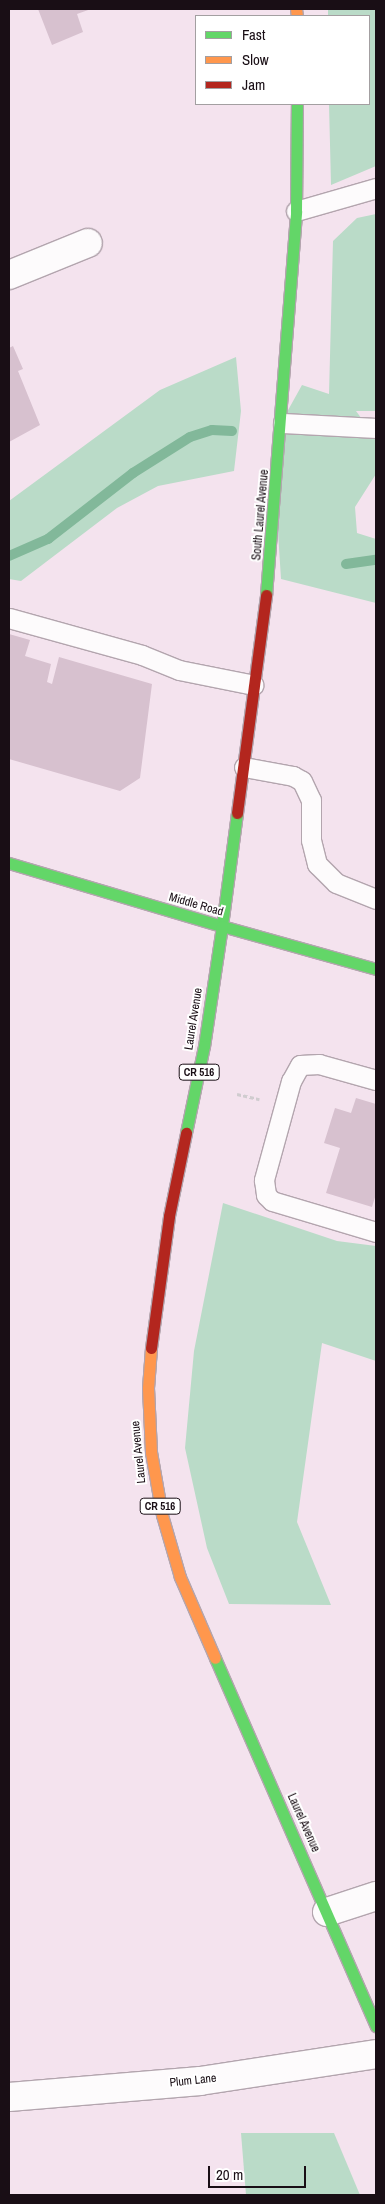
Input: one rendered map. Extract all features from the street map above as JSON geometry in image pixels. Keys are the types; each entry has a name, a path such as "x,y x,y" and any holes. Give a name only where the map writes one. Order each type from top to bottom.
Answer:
{"main road":[{"name":"South Laurel Avenue","path":"222,926 272,550 283,423 296,211 296,105"},
{"name":"Middle Road","path":"9,863 376,969"},
{"name":"Laurel Avenue","path":"222,926 204,1046 170,1216 153,1326 148,1388 151,1452 162,1515 180,1577 376,2026"}],"street":[{"path":"9,275 88,243"},
{"path":"327,1912 376,1896"},
{"name":"Plum Lane","path":"9,2097 200,2081 376,2054"}],"lane":[{"path":"296,211 376,188"},
{"path":"283,423 376,428"},
{"path":"9,618 142,655 179,670 254,685"},
{"path":"244,767 293,776 302,781 311,800 311,840 317,864 336,883 376,899"},
{"path":"376,1080 319,1064 300,1065 291,1081 264,1180 266,1195 272,1201 376,1232"}],"path":[{"path":"237,1094 265,1101"}],"green space":[{"path":"328,9 376,9 376,166 331,185 329,105 370,105 370,15 328,15"},
{"path":"376,214 376,411 356,411 376,438 376,474 355,507 357,533 376,539 376,603 281,579 272,439 302,385 329,394 333,241 357,218"},
{"path":"236,357 241,411 234,471 158,486 117,508 21,581 9,579 9,501 160,390"},
{"path":"223,1203 337,1241 376,1246 376,1361 322,1343 297,1522 331,1605 229,1604 207,1548 185,1448 194,1351"},
{"path":"241,2133 334,2133 360,2195 246,2195"}],"building":[{"path":"38,9 91,9 77,14 83,32 52,45"},
{"path":"13,346 23,369 18,371 40,425 9,442 9,348"},
{"path":"9,634 30,640 25,656 51,664 47,682 52,684 59,657 152,684 140,778 120,791 9,759"},
{"path":"356,1098 376,1104 376,1194 372,1207 326,1193 340,1148 324,1143 335,1108 351,1113"}],"waterway":[{"path":"9,556 48,539 133,473 190,437 212,430 232,431"},
{"path":"346,564 376,560"}],"traffic: fast":[{"path":"266,595 296,211 297,105"},
{"path":"237,813 222,926 376,969"},
{"path":"9,863 222,926 204,1046 186,1133"},
{"path":"215,1658 376,2026"}],"traffic: slow":[{"path":"296,9 297,15"},
{"path":"151,1348 148,1388 151,1452 162,1515 180,1577 215,1658"}],"traffic: jam":[{"path":"237,813 266,595"},
{"path":"151,1348 169,1216 186,1133"}]}
